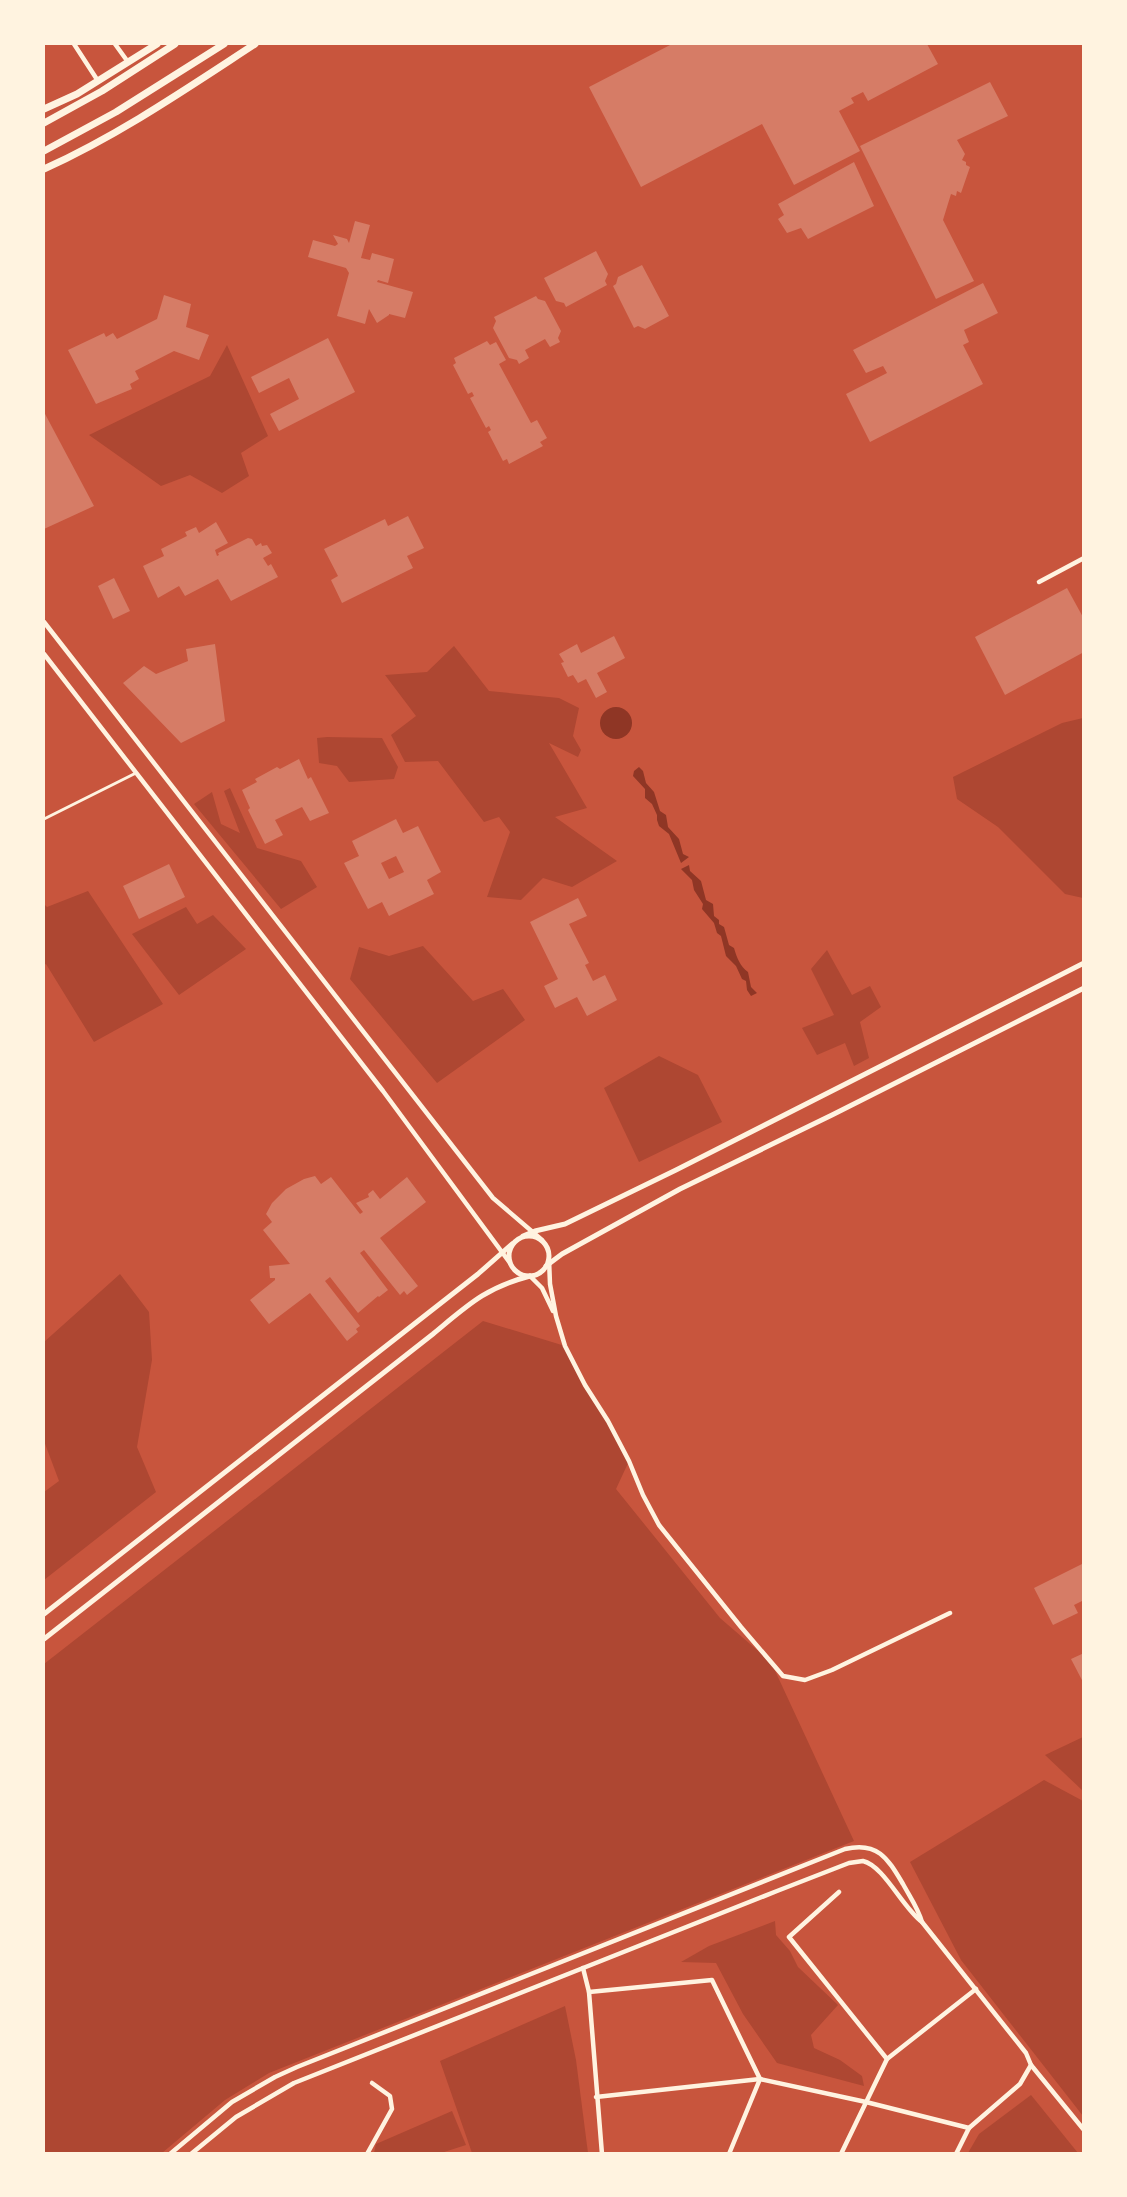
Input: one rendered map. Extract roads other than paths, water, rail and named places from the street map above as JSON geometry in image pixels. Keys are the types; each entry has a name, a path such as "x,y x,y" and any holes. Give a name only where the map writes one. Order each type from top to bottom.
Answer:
{"highway":[{"path":"44,110 77,94 157,44"},
{"path":"44,123 79,104 175,44"},
{"path":"44,151 93,126 224,44"},
{"path":"44,169 84,151 132,124 255,44"}],"street":[{"path":"74,44 98,81"},
{"path":"116,44 128,62"},
{"path":"1039,582 1083,558"},
{"path":"44,622 493,1198 533,1231 547,1246 550,1284 565,1346 585,1385 608,1421 659,1525 783,1676 805,1680 832,1670 950,1613"},
{"path":"44,654 383,1091 510,1263 518,1273 530,1276 542,1288 556,1316"},
{"path":"44,819 136,773"},
{"path":"44,1614 523,1236 533,1231 565,1224 676,1170 1083,963"},
{"path":"44,1639 477,1298 508,1282 542,1271 548,1263 562,1254 680,1189 1083,988"},
{"path":"523,1236 542,1240"},
{"path":"510,1263 508,1256 512,1244"},
{"path":"170,2154 216,2113 274,2077 845,1849 870,1848 889,1861 919,1911 922,1922"},
{"path":"191,2154 236,2117 294,2083 856,1861 874,1865 912,1915 922,1922 976,1989 1026,2053 1030,2065 1083,2130"},
{"path":"839,1892 789,1937 888,2059"},
{"path":"583,1968 589,1992 602,2154"},
{"path":"589,1992 712,1980 760,2079 729,2154"},
{"path":"841,2154 888,2059 976,1989"},
{"path":"956,2154 969,2128 1020,2084 1030,2065"},
{"path":"596,2097 760,2079 866,2102 969,2128"},
{"path":"367,2154 392,2109 387,2092 372,2083"}]}
